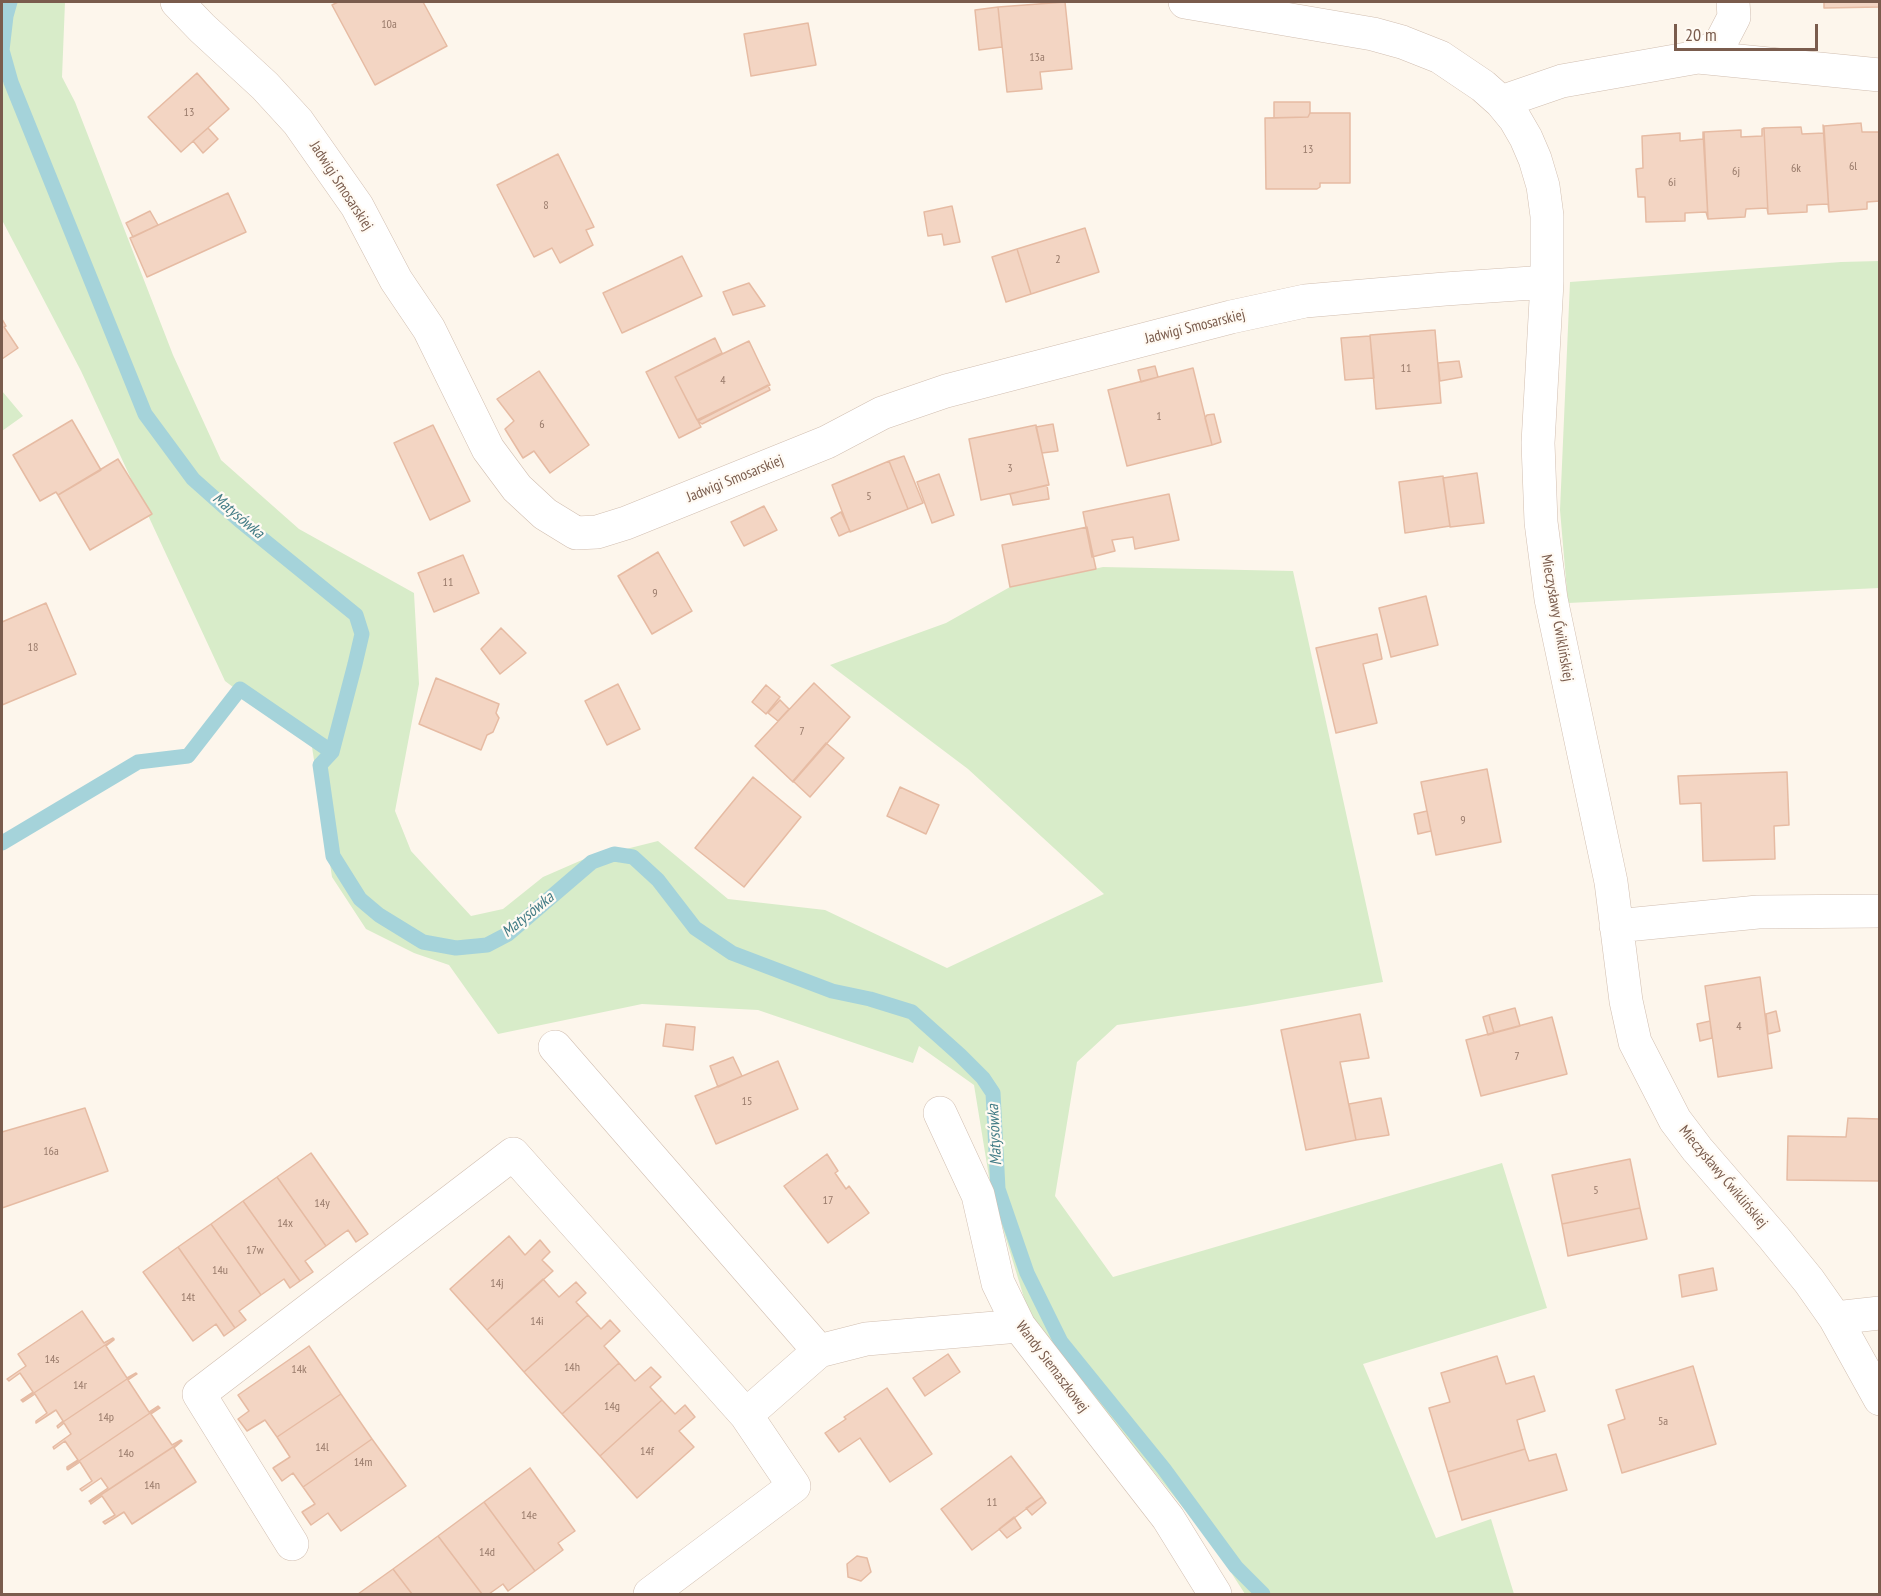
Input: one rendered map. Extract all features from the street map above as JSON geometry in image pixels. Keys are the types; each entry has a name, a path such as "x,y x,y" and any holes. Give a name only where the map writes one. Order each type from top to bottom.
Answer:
{"street":[{"name":"Jadwigi Smosarskiej","path":"177,2 265,86 298,122 357,206 396,280 429,329 488,449 517,488 545,514 576,533 597,532 626,523 827,442 882,413 946,391 1231,317 1305,301 1547,282"},
{"name":"Mieczysławy Ćwiklińskiej","path":"1185,2 1373,34 1402,42 1440,57 1484,86 1501,102 1515,119 1526,138 1543,186 1547,216 1547,282 1538,443 1541,522 1551,599 1611,882 1626,1001 1635,1042 1676,1119 1697,1149 1774,1238 1835,1317 1880,1399"},
{"path":"1698,57 1720,44 1734,17 1733,2"},
{"path":"1501,102 1562,81 1698,57 1880,75"},
{"path":"1616,926 1758,912 1880,911"},
{"path":"555,1047 819,1351"},
{"name":"Wandy Siemaszkowej","path":"940,1113 978,1195 998,1283 1019,1326 1168,1518 1215,1594"},
{"path":"291,1544 199,1394 513,1154 746,1415 794,1486 650,1594"},
{"path":"1835,1317 1880,1313"},
{"path":"746,1415 819,1351 866,1339 1019,1326"}],"green space":[{"path":"2,2 65,2 62,77 75,102 173,355 221,460 299,529 414,593 419,684 395,811 411,851 471,916 503,909 543,877 582,860 658,841 728,899 825,910 947,968 1104,894 968,769 830,665 946,623 1010,587 1103,567 1293,571 1383,982 1246,1006 1117,1025 1077,1062 1055,1196 1113,1277 1502,1163 1547,1308 1363,1364 1436,1538 1491,1519 1514,1594 1245,1594 1212,1543 1031,1321 991,1189 974,1085 919,1046 913,1063 758,1010 642,1004 498,1034 449,965 414,953 366,929 332,877 312,747 225,681 81,371 2,220"},
{"path":"1879,261 1879,588 1568,603 1560,510 1570,282"},
{"path":"2,391 23,416 2,431"}],"building":[{"path":"338,2 423,2 447,46 375,85 332,5"},
{"path":"1065,2 1072,69 1040,72 1042,89 1007,92 998,7"},
{"path":"1824,2 1880,2 1880,7 1824,8"},
{"path":"998,7 1002,47 979,50 975,10"},
{"path":"808,23 816,65 751,76 744,34"},
{"path":"197,73 229,109 181,152 148,117"},
{"path":"1274,102 1310,102 1310,113 1308,117 1274,118"},
{"path":"1310,113 1350,113 1350,183 1320,183 1317,189 1266,189 1265,118 1308,117"},
{"path":"1861,123 1862,132 1880,132 1880,201 1867,202 1867,209 1829,212 1824,126"},
{"path":"1801,127 1802,134 1824,133 1829,212 1828,204 1807,205 1807,212 1768,214 1764,128"},
{"path":"208,128 218,139 203,153 193,141"},
{"path":"1764,128 1768,214 1767,208 1746,209 1745,217 1708,219 1704,132 1741,130 1741,137 1762,136"},
{"path":"1703,132 1708,219 1706,212 1685,213 1685,221 1646,222 1645,197 1638,197 1636,169 1643,168 1642,136 1680,133 1680,141 1703,139"},
{"path":"558,154 594,227 586,230 593,245 560,263 552,248 534,257 497,185"},
{"path":"228,193 246,232 147,277 130,238"},
{"path":"952,206 960,242 944,245 942,234 928,236 924,212"},
{"path":"150,211 158,225 133,237 126,223"},
{"path":"1085,228 1099,272 1031,294 1017,249"},
{"path":"1017,249 1031,294 1006,302 992,257"},
{"path":"682,256 702,296 622,333 603,293"},
{"path":"749,283 765,306 733,315 723,292"},
{"path":"2,319 6,326 4,327 18,348 2,359"},
{"path":"1435,330 1441,403 1376,409 1370,335"},
{"path":"1370,336 1374,378 1345,380 1341,338"},
{"path":"715,338 722,353 675,377 701,427 679,438 646,372"},
{"path":"749,341 770,385 697,420 675,377"},
{"path":"1459,361 1462,377 1440,381 1438,363"},
{"path":"1155,366 1158,377 1141,382 1138,370"},
{"path":"1193,368 1212,445 1127,466 1108,390"},
{"path":"539,371 589,445 550,473 534,451 523,458 505,429 514,421 497,399"},
{"path":"768,385 770,390 702,424 698,421"},
{"path":"1214,414 1221,442 1212,445 1205,418 1207,415"},
{"path":"72,420 101,470 58,495 56,492 40,501 13,455"},
{"path":"1053,424 1058,451 1042,453 1036,427"},
{"path":"433,425 470,501 430,520 394,443"},
{"path":"1036,425 1049,485 981,500 969,439"},
{"path":"904,456 923,503 908,509 889,461"},
{"path":"118,459 152,514 90,550 58,495"},
{"path":"889,461 908,509 850,532 832,485"},
{"path":"1477,473 1484,523 1450,527 1443,478"},
{"path":"939,474 954,515 932,523 917,482"},
{"path":"1443,476 1450,526 1405,533 1399,482"},
{"path":"1047,485 1049,499 1013,505 1010,494"},
{"path":"1169,494 1179,540 1135,549 1133,537 1112,540 1115,551 1092,557 1083,512"},
{"path":"764,506 777,530 744,546 731,522"},
{"path":"841,512 850,531 839,536 831,518"},
{"path":"1087,527 1096,569 1010,587 1002,545"},
{"path":"658,552 692,611 652,634 618,576"},
{"path":"463,555 479,593 434,612 418,573"},
{"path":"1426,596 1438,645 1391,657 1379,608"},
{"path":"46,603 76,674 2,705 2,622"},
{"path":"501,628 526,653 500,674 481,649"},
{"path":"1377,634 1382,659 1363,664 1377,723 1336,733 1316,648"},
{"path":"436,678 499,704 496,713 499,718 493,732 487,735 481,750 419,724"},
{"path":"814,683 850,717 793,782 755,746"},
{"path":"618,684 640,729 607,745 585,701"},
{"path":"766,685 780,697 766,714 752,702"},
{"path":"780,700 789,709 778,721 768,713"},
{"path":"826,743 844,758 810,797 793,781"},
{"path":"1487,769 1501,842 1436,855 1421,782"},
{"path":"1787,772 1789,825 1774,826 1775,859 1703,861 1701,803 1680,804 1678,776"},
{"path":"753,777 801,817 744,887 695,848"},
{"path":"900,787 939,805 926,834 887,816"},
{"path":"1427,811 1431,831 1418,834 1414,814"},
{"path":"1760,977 1772,1068 1718,1077 1705,986"},
{"path":"1515,1008 1520,1026 1494,1033 1489,1015"},
{"path":"1776,1011 1780,1031 1768,1034 1766,1014"},
{"path":"1360,1014 1369,1058 1340,1062 1356,1140 1306,1150 1281,1030"},
{"path":"1489,1015 1494,1033 1488,1035 1483,1017"},
{"path":"1552,1017 1567,1074 1481,1096 1466,1040"},
{"path":"1710,1021 1712,1038 1700,1041 1697,1024"},
{"path":"666,1024 695,1027 693,1050 663,1046"},
{"path":"733,1057 742,1076 718,1087 710,1066"},
{"path":"778,1061 798,1109 716,1144 695,1096"},
{"path":"1381,1098 1389,1135 1356,1140 1349,1104"},
{"path":"85,1108 108,1171 2,1208 2,1132"},
{"path":"1848,1118 1880,1119 1880,1181 1787,1180 1788,1136 1846,1137"},
{"path":"311,1153 368,1234 356,1242 348,1230 326,1246 277,1177"},
{"path":"827,1154 838,1171 835,1173 846,1189 849,1186 869,1213 828,1243 784,1186"},
{"path":"1630,1159 1640,1208 1562,1224 1552,1175"},
{"path":"277,1177 326,1246 305,1261 313,1272 300,1281 243,1201"},
{"path":"243,1201 300,1281 290,1288 284,1279 261,1295 211,1224"},
{"path":"1640,1208 1647,1239 1568,1256 1562,1224"},
{"path":"211,1224 261,1295 239,1311 246,1320 235,1328 178,1247"},
{"path":"509,1236 525,1255 540,1240 550,1252 542,1260 553,1271 487,1330 450,1289"},
{"path":"178,1247 235,1328 224,1336 216,1324 193,1341 143,1272"},
{"path":"1713,1268 1717,1290 1682,1297 1679,1275"},
{"path":"543,1279 559,1297 576,1282 586,1293 576,1302 588,1315 524,1372 487,1330"},
{"path":"82,1311 104,1343 114,1339 22,1401 33,1392 20,1373 9,1381 7,1379 26,1366 18,1354"},
{"path":"588,1315 601,1329 610,1320 620,1331 604,1346 619,1363 562,1414 524,1372"},
{"path":"114,1339 106,1346 127,1378 136,1373 57,1426 63,1421 56,1410 36,1423 47,1413 35,1394 22,1401"},
{"path":"309,1346 341,1394 277,1437 265,1420 247,1431 238,1419 249,1411 238,1395"},
{"path":"948,1354 960,1372 925,1396 913,1378"},
{"path":"1497,1356 1506,1384 1534,1376 1545,1411 1517,1420 1525,1449 1448,1472 1429,1408 1450,1402 1441,1373"},
{"path":"619,1363 635,1381 651,1367 661,1377 650,1387 662,1400 600,1456 562,1414"},
{"path":"1693,1366 1716,1444 1622,1473 1608,1425 1625,1419 1616,1390"},
{"path":"136,1373 128,1380 149,1412 159,1407 67,1469 78,1460 65,1441 54,1449 53,1447 71,1434 64,1423 58,1428 57,1426"},
{"path":"887,1388 932,1454 890,1482 860,1438 839,1452 825,1433"},
{"path":"341,1394 372,1439 303,1487 293,1473 282,1481 273,1468 290,1457 277,1437"},
{"path":"662,1400 675,1414 685,1405 695,1417 679,1431 694,1447 637,1498 600,1456"},
{"path":"159,1407 151,1414 172,1445 182,1441 90,1502 108,1488 101,1478 82,1491 80,1489 92,1481 80,1462 67,1469"},
{"path":"372,1439 406,1486 341,1531 328,1513 311,1525 302,1512 315,1504 303,1487"},
{"path":"182,1441 174,1448 196,1482 132,1524 124,1512 105,1524 103,1522 115,1515 102,1496 91,1504 90,1502"},
{"path":"1525,1449 1529,1461 1556,1454 1567,1490 1462,1520 1448,1472"},
{"path":"1011,1456 1042,1497 972,1550 941,1509"},
{"path":"530,1468 575,1531 558,1543 563,1550 535,1571 484,1502"},
{"path":"1042,1497 1046,1503 1032,1515 1026,1508"},
{"path":"484,1502 535,1571 508,1591 503,1584 489,1594 482,1594 438,1536"},
{"path":"1014,1517 1021,1528 1007,1538 999,1529"},
{"path":"438,1536 482,1594 412,1594 393,1569"},
{"path":"857,1556 867,1558 871,1572 861,1581 848,1577 847,1564"},
{"path":"393,1569 412,1594 358,1594"}],"waterway":[{"name":"Matysówka","path":"10,2 2,50 11,82 145,414 193,479 239,520 356,615 362,634 355,664 332,752 320,765 333,856 360,899 379,915 423,942 456,948 487,945 508,934 592,862 614,854 633,857 658,880 695,928 732,953 832,991 870,999 912,1012 960,1055 983,1078 993,1093 998,1189 1027,1273 1061,1342 1164,1469 1236,1567 1263,1594"},
{"path":"2,843 138,762 188,756 240,689 332,752"}]}
